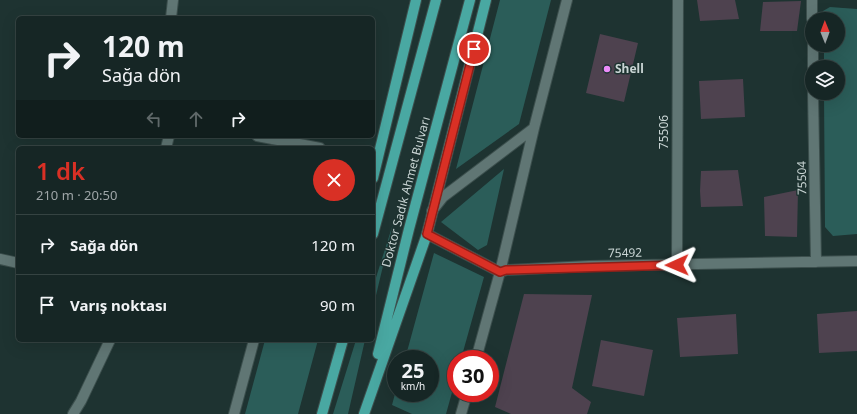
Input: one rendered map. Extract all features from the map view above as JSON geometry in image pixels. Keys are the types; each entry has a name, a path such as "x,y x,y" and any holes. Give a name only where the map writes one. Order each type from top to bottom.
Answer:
{"main road":[{"path":"375,159 416,0"},
{"name":"Doktor Sadık Ahmet Bulvarı","path":"375,227 436,0"},
{"name":"Doktor Sadık Ahmet Bulvarı","path":"363,414 409,230 470,0"},
{"path":"363,414 427,234 486,0"},
{"path":"323,410 338,342"},
{"path":"323,410 342,342"}],"street":[{"path":"171,16 172,0"},
{"path":"478,350 500,272 534,128 567,0"},
{"name":"75506","path":"677,265 678,0"},
{"path":"812,0 812,12"},
{"name":"75504","path":"813,100 816,262"},
{"path":"432,211 443,198 534,128"},
{"path":"266,138 302,146"},
{"path":"427,234 500,272"},
{"path":"0,259 16,263"},
{"name":"75492","path":"500,272 506,270 857,261"},
{"path":"73,414 81,401 109,342"},
{"path":"234,414 253,342"},
{"path":"461,414 464,402"}],"shaded area":[{"path":"500,0 551,0 519,124 456,169"},
{"path":"830,7 857,9 857,234 833,236 825,227 824,100 845,100 845,60 824,60 824,52 845,52 845,12 823,11"},
{"path":"504,169 487,245 478,250 441,222"},
{"path":"393,224 375,300 375,281"},
{"path":"434,253 484,277 464,350 447,350 447,402 449,402 446,414 412,414 392,405 393,402 439,402 439,350 407,350"},
{"path":"264,342 317,342 298,414 245,414"},
{"path":"355,342 365,342 348,414 333,414"}],"building":[{"path":"697,0 735,0 739,19 700,21"},
{"path":"801,1 797,31 760,31 763,2"},
{"path":"600,34 638,43 624,102 586,93"},
{"path":"743,79 745,117 701,119 699,81"},
{"path":"738,170 743,206 701,207 701,171"},
{"path":"798,190 797,237 765,236 764,197"},
{"path":"524,294 592,295 572,388 591,402 587,414 511,414 495,407 496,402 499,402 499,391"},
{"path":"857,311 857,351 819,353 817,314"},
{"path":"736,314 738,354 680,357 677,318"},
{"path":"601,340 653,350 644,396 592,386"}],"place":[{"name":"Shell","path":"607,69"}],"route":[{"path":"474,49 427,234 500,272 506,270 589,266 677,265"}]}
